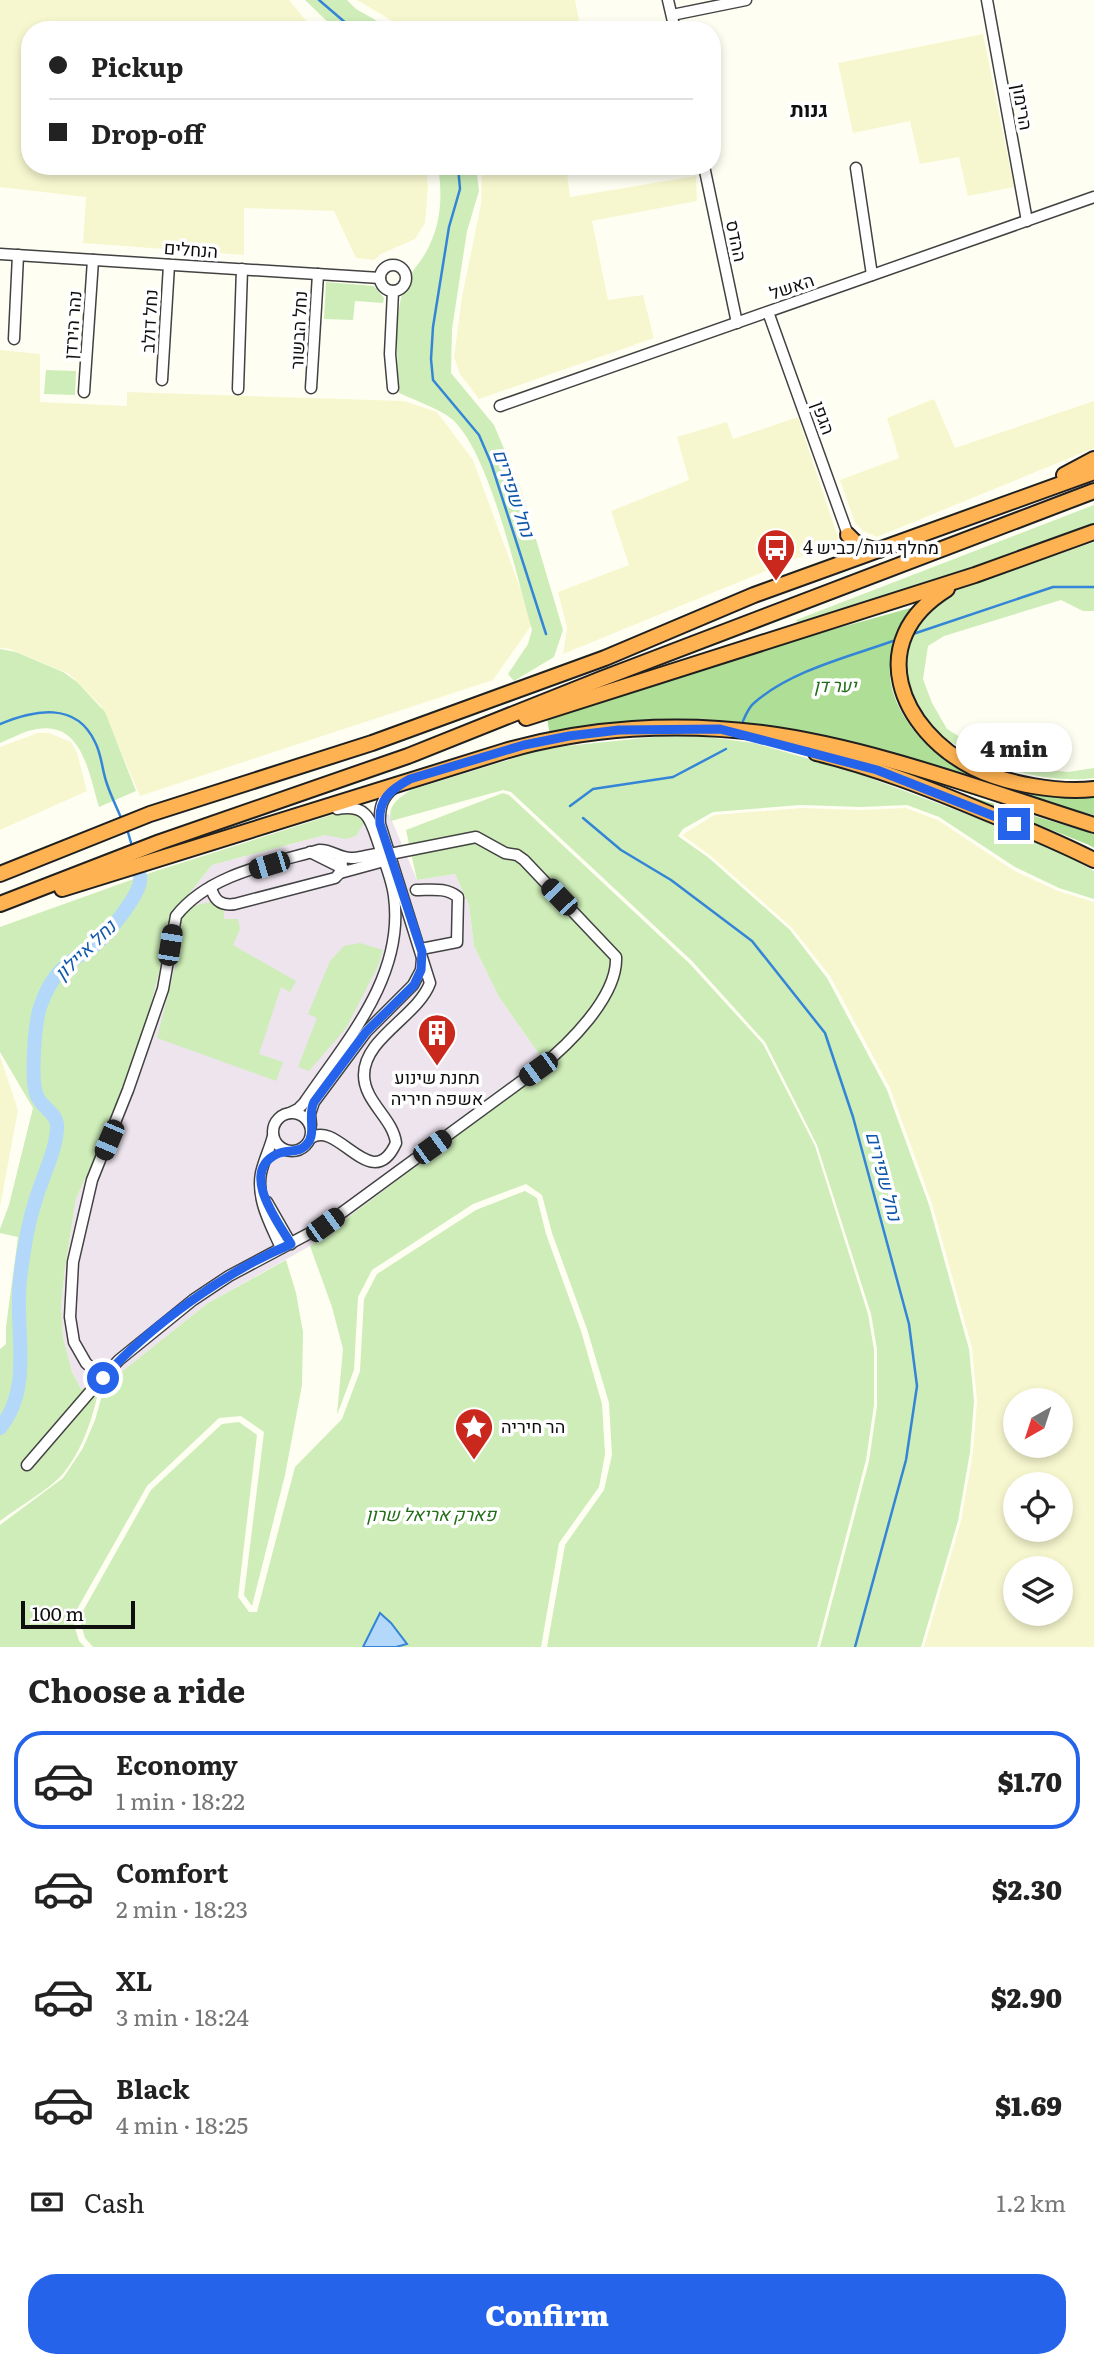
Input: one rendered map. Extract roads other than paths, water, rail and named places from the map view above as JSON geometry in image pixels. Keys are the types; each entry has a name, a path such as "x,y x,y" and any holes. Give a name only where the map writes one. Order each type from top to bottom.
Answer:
{"highway":[{"path":"963,520 1094,459"},
{"path":"0,874 150,814 372,743 605,658 754,595 1094,472"},
{"path":"408,756 601,679 1094,491"},
{"path":"113,867 160,842 408,756 975,575 1094,532"},
{"path":"848,535 863,547 880,550"},
{"path":"835,567 847,551 848,535"},
{"path":"975,575 934,597 913,617 899,652 900,685 905,699 940,744 982,772 1038,786 1094,789"},
{"path":"720,729 877,770 940,793 1094,860"},
{"path":"0,906 113,867 166,857 524,745 619,730 720,729 788,737 882,759 1094,825"}],"street":[{"path":"668,0 673,21"},
{"path":"671,15 746,0"},
{"name":"הרימון","path":"987,0 1027,220"},
{"path":"856,168 872,275"},
{"name":"ההדס","path":"706,175 737,323"},
{"name":"האשל","path":"500,406 1094,197"},
{"name":"הנחלים","path":"0,254 380,278"},
{"path":"14,339 18,255"},
{"name":"נהר הירדן","path":"84,392 93,260"},
{"path":"397,264 404,269 406,282 400,289 393,291 384,288 380,278 387,265 397,264"},
{"name":"נחל דולב","path":"162,380 169,265"},
{"path":"238,389 242,269"},
{"name":"נחל הבשור","path":"311,388 318,274"},
{"path":"393,291 390,355 393,388"},
{"name":"הגפן","path":"768,312 848,535"},
{"path":"286,1246 260,1180 276,1121 304,1103 346,1045 391,957 396,924 394,895 380,824 381,806 387,793 410,779"},
{"path":"260,1180 268,1159 281,1152 304,1147 311,1139 321,1134 329,1135 367,1161 382,1159 393,1150 396,1143 392,1129 372,1098 364,1075 366,1062 374,1049 427,991 430,983 421,950 369,818 356,807 302,814"},
{"path":"27,1465 120,1360 193,1300 229,1276 325,1225 564,1048 594,1011 607,988 617,961 612,951 524,860 476,837 385,856 344,871 327,881 226,905 218,902 212,895 211,887"},
{"path":"103,1378 86,1363 74,1342 70,1317 73,1262 92,1180 158,1007 176,916 184,906 228,877 310,852 328,849 339,856 349,858 385,856"},
{"path":"310,852 344,871"},
{"path":"339,856 344,871"},
{"path":"416,890 446,890 458,897 459,905 457,942 421,950"},
{"path":"311,1139 310,1114 314,1102 373,1023 414,985 421,970 421,950"},
{"path":"290,1113 302,1115 311,1125"},
{"path":"273,1135 278,1145 293,1151"}],"water":[{"path":"380,1613 407,1644 396,1647 363,1647"}],"waterway":[{"name":"נחל שפירים","path":"319,0 344,21"},
{"name":"נחל שפירים","path":"459,175 460,189 449,227 433,327 433,380 479,435 491,463 546,634"},
{"path":"913,634 1053,587 1094,587"},
{"path":"743,721 752,705 785,682 820,666 893,641"},
{"name":"נחל איילון","path":"0,724 27,715 53,712 77,720 87,729 97,747 107,784 122,820"},
{"path":"570,806 593,789 673,777 726,749"},
{"name":"נחל שפירים","path":"583,818 621,850 671,880 752,941 825,1033 853,1117 909,1324 917,1386 906,1460 855,1647"},
{"name":"נחל איילון","path":"127,829 132,846"},
{"name":"נחל איילון","path":"0,1428 17,1394 20,1376 19,1299 26,1240 32,1211 57,1134 56,1121 39,1100 35,1089 34,1052 40,1007 57,974 95,945 122,915 138,888 139,870"}],"place":[{"name":"מחלף גנות/כביש 4","path":"776,582"},
{"name":"תחנת שינוע אשפה חיריה","path":"437,1067"},
{"name":"הר חיריה","path":"474,1461"}],"district":[{"name":"גנות","path":"809,110"}],"park label":[{"name":"יער דן","path":"835,686"},
{"name":"פארק אריאל שרון","path":"431,1515"}]}
